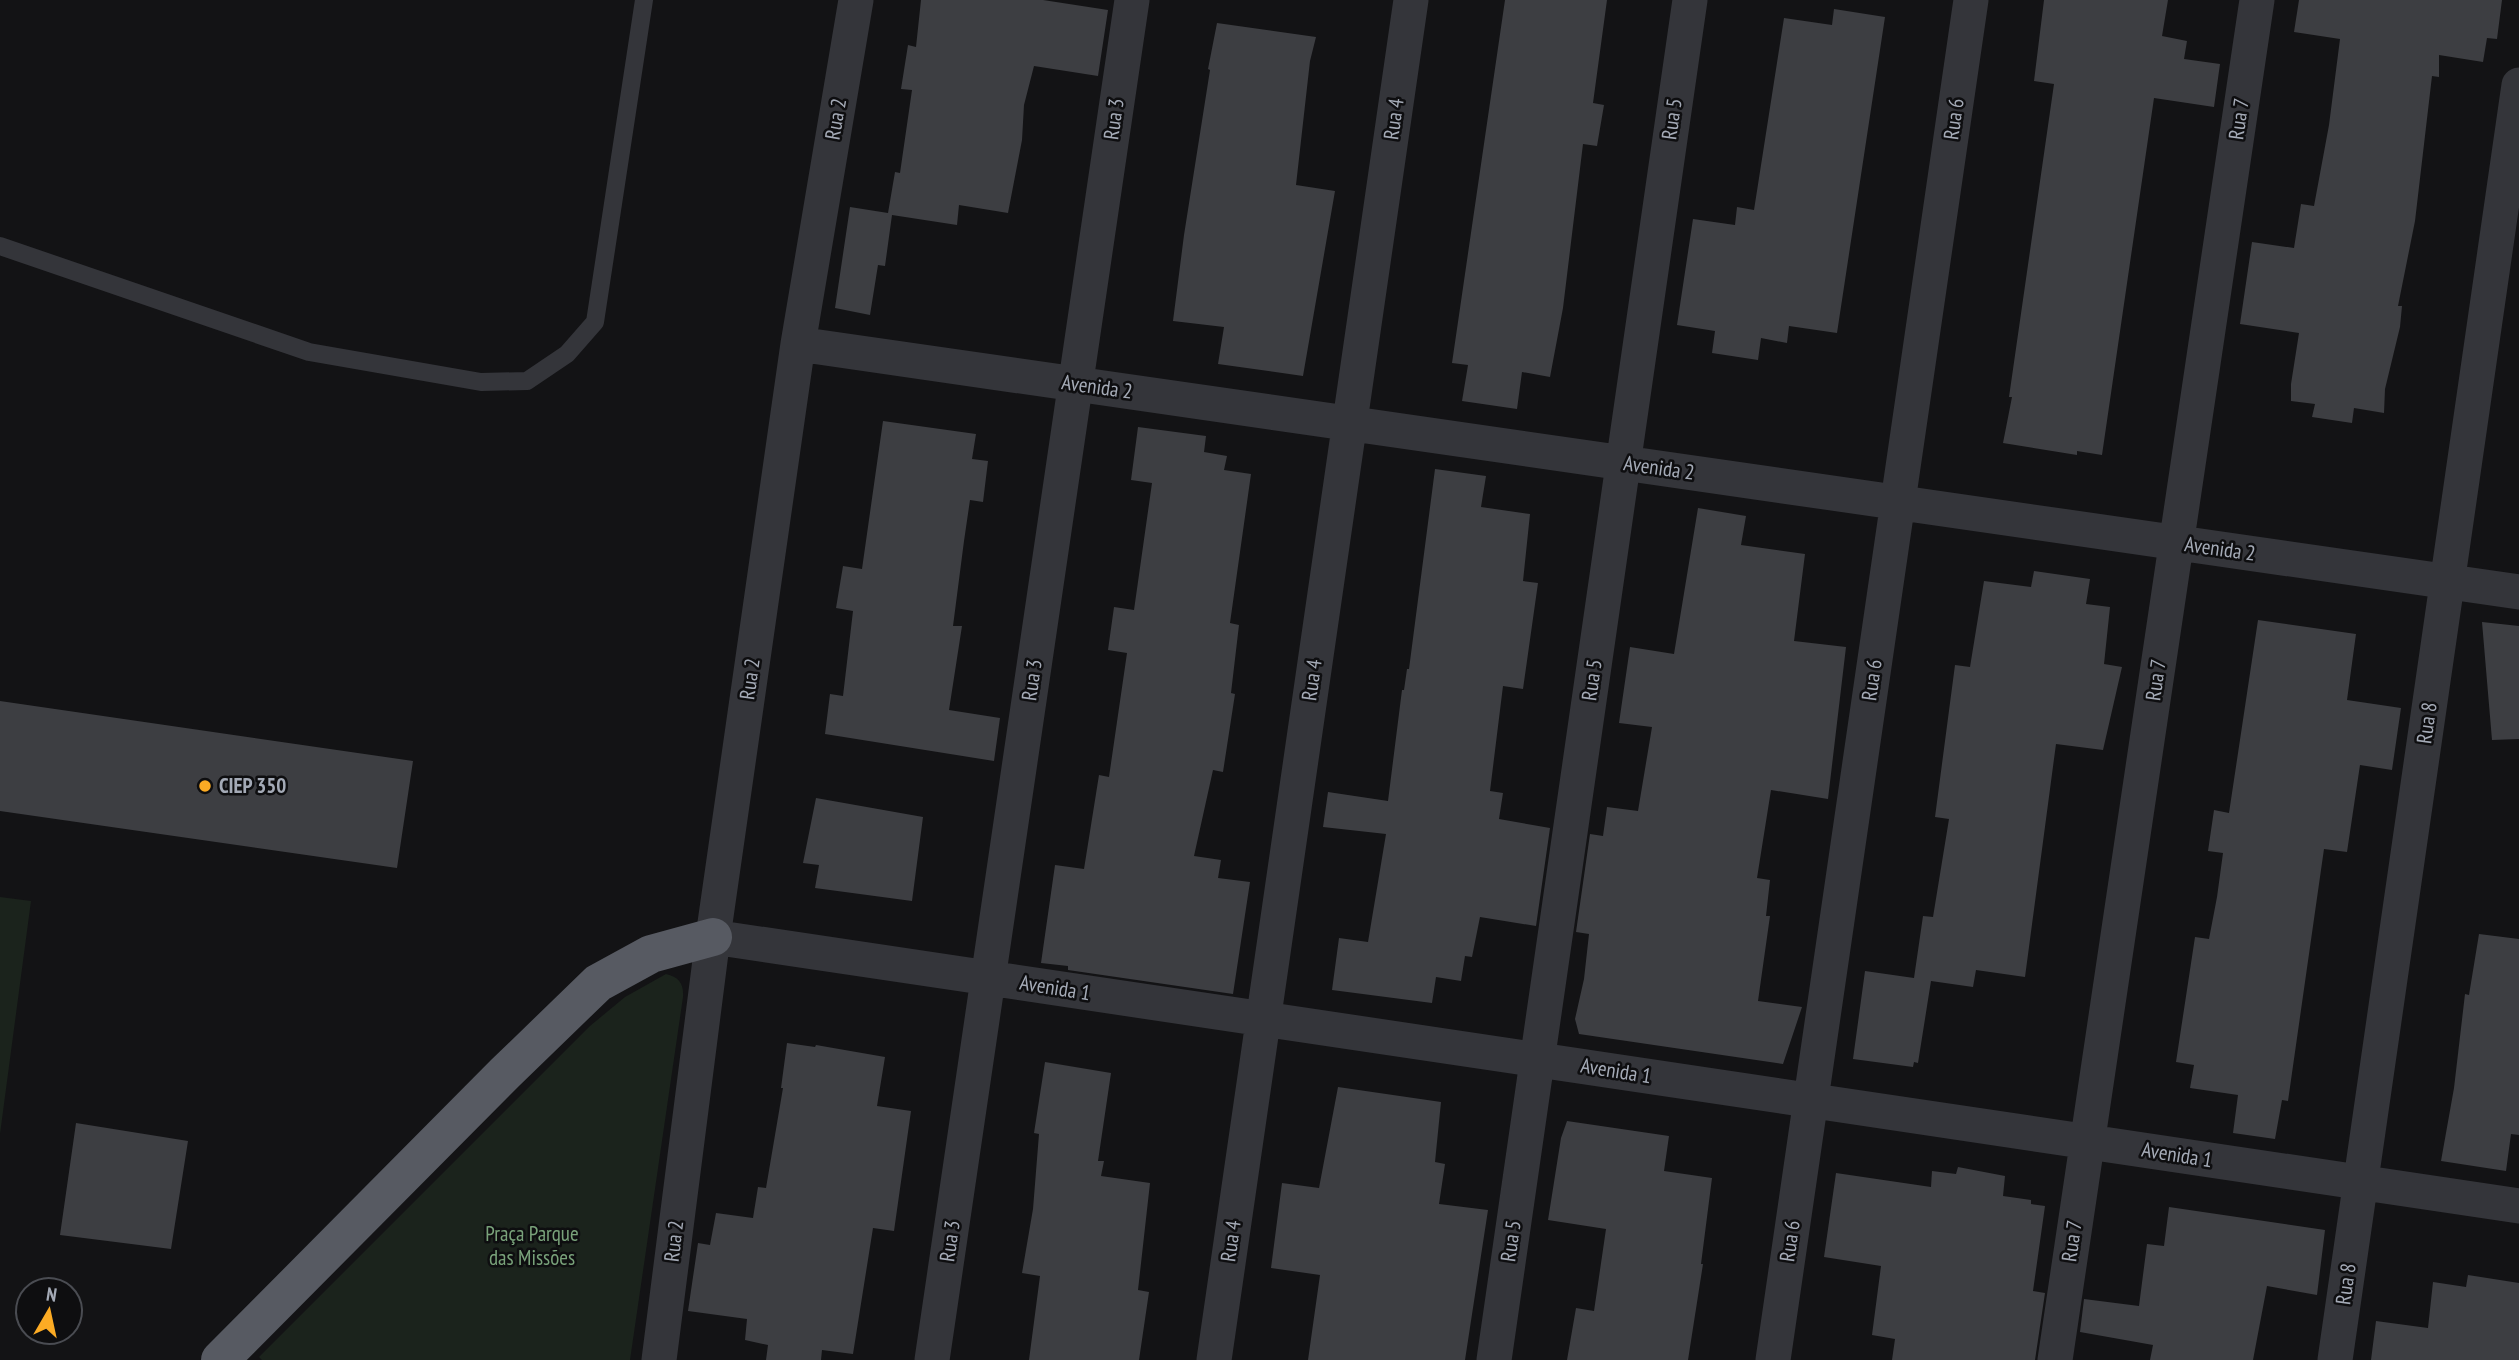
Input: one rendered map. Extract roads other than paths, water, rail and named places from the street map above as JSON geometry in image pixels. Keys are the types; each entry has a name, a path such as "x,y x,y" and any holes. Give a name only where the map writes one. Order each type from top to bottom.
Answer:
{"highway":[{"path":"220,1360 598,983 651,954 713,937"}],"street":[{"name":"Rua 2","path":"659,1360 713,937 798,344 856,0"},
{"name":"Rua 3","path":"932,1360 1132,0"},
{"name":"Rua 4","path":"1214,1360 1411,0"},
{"name":"Rua 5","path":"1494,1360 1689,0"},
{"name":"Rua 6","path":"1773,1360 1971,0"},
{"name":"Rua 7","path":"2055,1360 2257,0"},
{"name":"Rua 8","path":"2334,1360 2519,85"},
{"name":"Avenida 2","path":"798,344 2519,592"},
{"name":"Avenida 1","path":"713,937 2519,1206"}],"lane":[{"path":"0,246 309,352 481,382 527,381 567,354 595,322 644,0"}],"place":[{"name":"CIEP 350","path":"205,786"}],"park label":[{"name":"Praça Parque das Missões","path":"532,1246"}]}
